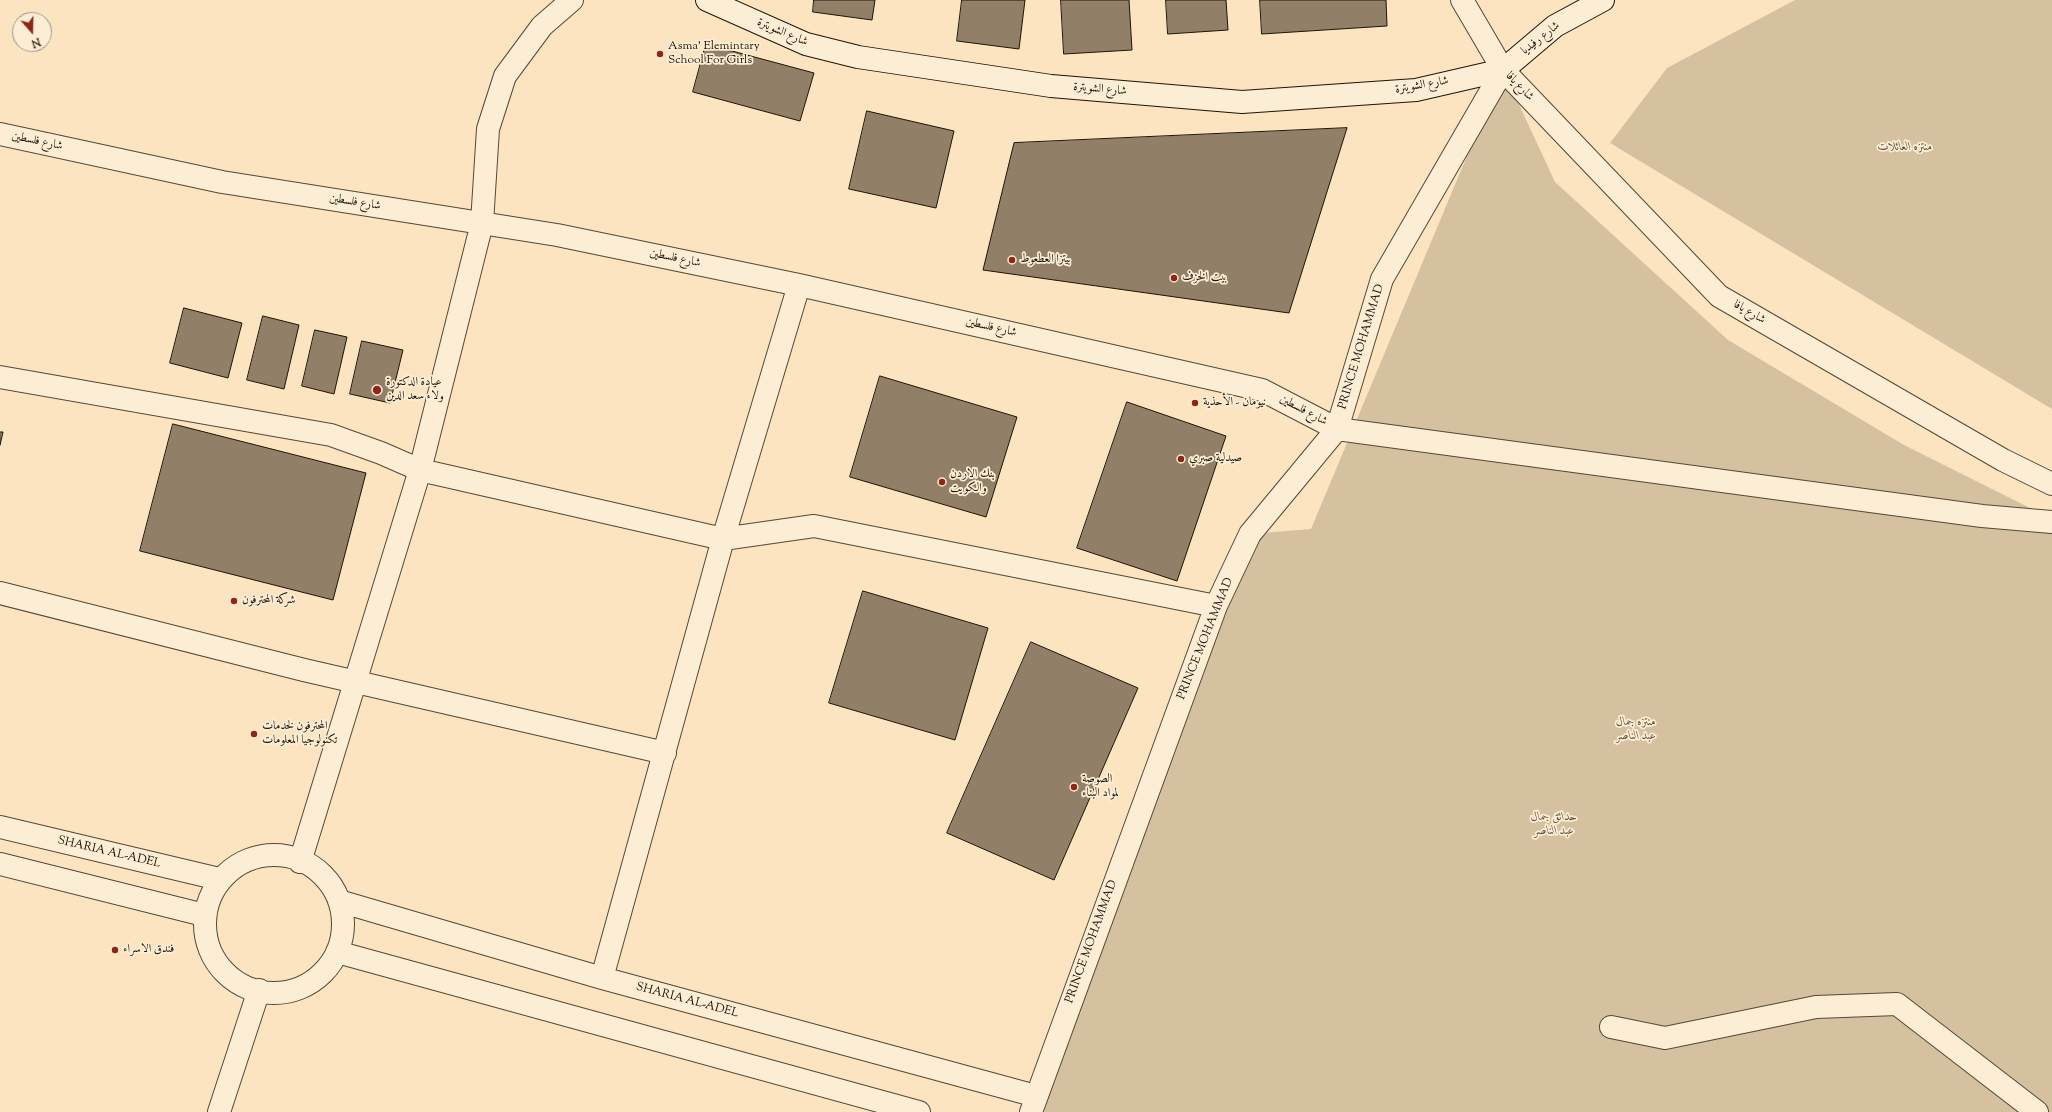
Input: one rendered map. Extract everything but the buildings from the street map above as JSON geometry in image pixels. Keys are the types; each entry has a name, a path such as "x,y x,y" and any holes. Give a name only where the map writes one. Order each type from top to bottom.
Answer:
{"street":[{"path":"300,862 420,470 482,223 488,129 505,76 542,26 572,0"},
{"name":"شارع الشويترة","path":"707,0 806,44 858,56 1059,87 1242,102 1416,90 1503,70"},
{"name":"شارع يافا","path":"1462,0 1503,70 1719,296 2003,460 2052,484"},
{"name":"شارع رفيديا","path":"1503,70 1555,26 1603,0"},
{"name":"PRINCE MOHAMMAD","path":"1033,1104 1216,606 1250,534 1337,429 1382,280 1503,70"},
{"name":"شارع فلسطين","path":"0,134 222,182 557,234 799,285 1262,390 1337,429 1982,516 2052,522"},
{"path":"602,978 723,539 799,285"},
{"path":"0,377 331,435 381,452 420,470 723,539 814,526 1216,606"},
{"path":"0,593 356,682 665,753"},
{"name":"SHARIA AL-ADEL","path":"0,827 219,879"},
{"path":"269,856 291,858 300,862 312,867 328,882 339,901 343,923 340,945 330,965 314,981 293,991 270,993 248,988 228,976 214,958 206,936 204,916 211,892 219,879 233,867 269,856"},
{"path":"0,864 204,916"},
{"name":"SHARIA AL-ADEL","path":"339,901 1033,1104"},
{"path":"337,952 919,1112"},
{"path":"219,1112 259,990"},
{"path":"1611,1027 1665,1038 1816,1006 1897,1004 2037,1112"}],"green space":[{"name":"منتزه العائلات","path":"1795,0 2052,0 2052,409 1610,143 1667,68"},
{"name":"منتزه جمال عبد الناصر","path":"1503,70 1555,182 1728,340 1904,445 2052,519 2052,1112 1044,1112 1095,936 1250,534 1311,529"}],"place":[{"name":"Asma' Elemintary School For Girls","path":"660,54"},
{"name":"بيتزا العطعوط","path":"1012,260"},
{"name":"بيت الخزف","path":"1174,278"},
{"name":"عيادة الدكتورة ولاء سعد الدين","path":"377,390"},
{"name":"نيومان - الأحذية","path":"1195,403"},
{"name":"صيدلية صبري","path":"1181,459"},
{"name":"بنك الاردن والكويت","path":"942,482"},
{"name":"شركة المحترفون","path":"234,601"},
{"name":"المحترفون لخدمات تكنولوجيا المعلومات","path":"254,734"},
{"name":"الصوصة لمواد البناء","path":"1074,787"},
{"name":"فندق الاسراء","path":"115,950"}],"park label":[{"name":"حدائق جمال عبد الناصر","path":"1554,825"}]}
